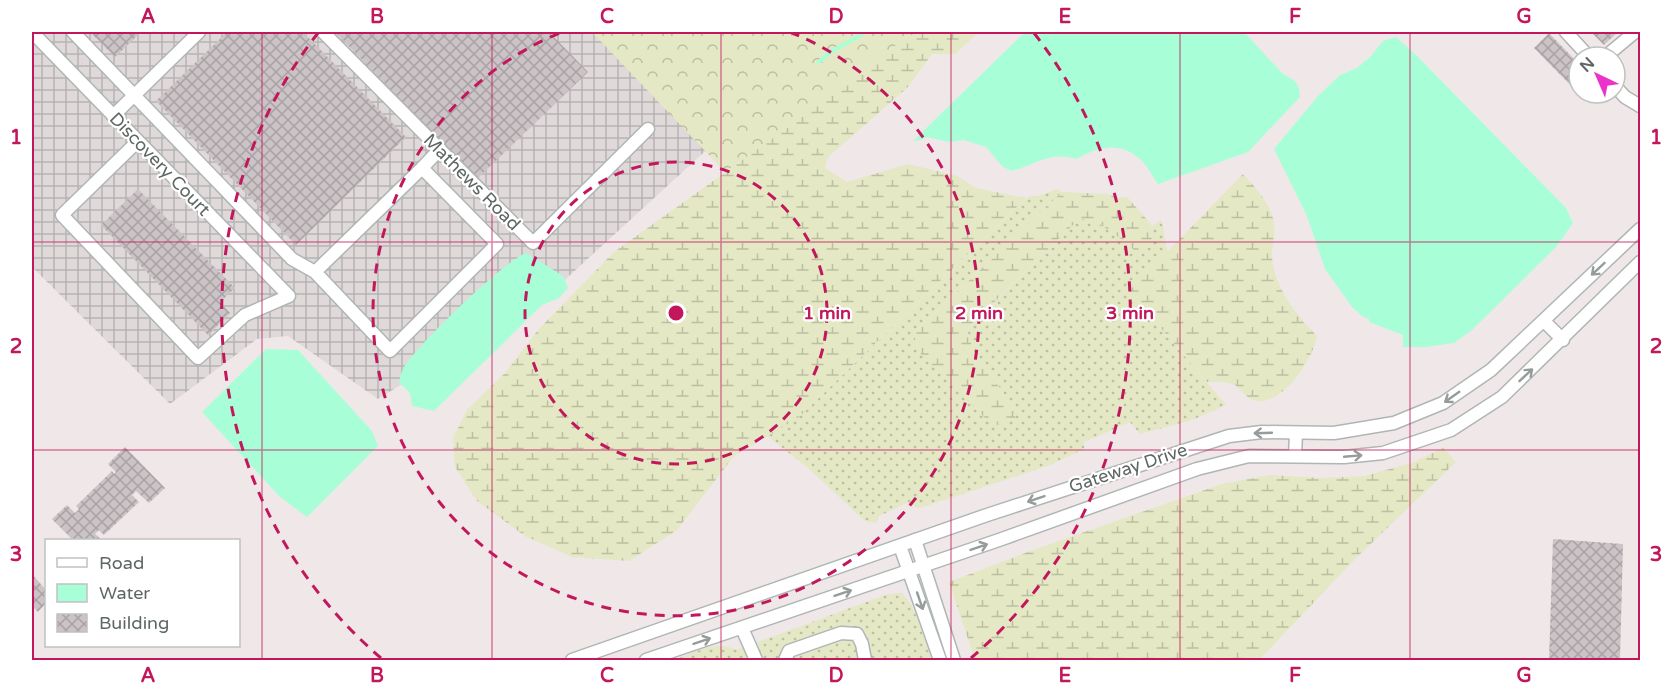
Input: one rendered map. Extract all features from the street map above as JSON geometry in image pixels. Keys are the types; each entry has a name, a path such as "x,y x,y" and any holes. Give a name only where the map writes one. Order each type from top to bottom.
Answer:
{"street":[{"name":"Discovery Court","path":"32,32 113,116 138,141 288,296 245,315 198,358 62,215 138,141"},
{"path":"73,32 292,259 315,272 390,351 497,244 422,168"},
{"path":"113,116 199,32"},
{"name":"Mathews Road","path":"323,32 533,243 648,129"},
{"path":"1566,32 1577,45"},
{"path":"1619,45 1635,32"},
{"path":"1627,98 1641,105"},
{"path":"315,272 440,149"},
{"name":"Gateway Drive","path":"572,660 915,540 1229,436 1262,432 1334,433 1394,423 1443,403 1491,370 1641,229"},
{"name":"Gateway Drive","path":"646,660 924,566 1197,469 1249,456 1344,457 1383,453 1451,430 1502,397 1641,262"},
{"path":"1544,321 1563,340"},
{"path":"1295,456 1296,433"},
{"path":"915,540 954,660"},
{"path":"900,546 940,660"},
{"path":"742,628 756,660"},
{"path":"785,660 789,651 850,632 856,634 862,644 865,660"}],"shaded area":[{"path":"32,32 601,32 713,144 556,288 378,399 288,336 257,339 170,404 32,267"}],"green space":[{"path":"592,32 917,32 851,74 790,126 725,172"},
{"path":"917,32 979,32 955,54 932,54 907,88 828,157 825,168 847,182 908,164 957,176 976,188 1026,198 798,418 734,456 677,530 629,561 572,557 525,536 477,501 455,467 453,438 467,410 505,373 538,330 614,252 790,126 851,74"},
{"path":"1243,174 1263,197 1273,217 1272,257 1282,290 1294,310 1317,336 1310,356 1287,388 1267,400 1257,401 1247,397 1232,384 1207,382 1129,291"},
{"path":"1057,189 1062,192 916,331 1016,410 974,353 967,330 1079,219 1094,220 1140,255 1152,244 1151,227 1161,220 1168,252 1129,291 1226,405 1192,420 1140,434 1130,422 1084,442 1084,449 1050,465 920,508 907,503 879,516 876,523 865,521 807,467 767,436 798,418 1029,196 1038,196"},
{"path":"1062,192 1127,197 1151,224 1152,244 1140,255 1094,220 1079,219 967,329 974,353 1016,410 1015,420 993,426 914,347 916,331"},
{"path":"1443,448 1456,462 1354,560 1259,660 975,660 949,582 1222,484 1270,475 1322,478 1365,476 1414,462"},
{"path":"902,593 913,607 932,660 674,660 713,647 729,647 736,650 888,594"}],"water":[{"path":"1025,32 1244,32 1282,73 1295,81 1300,97 1248,152 1158,184 1141,160 1117,148 1092,151 1076,159 1051,157 1012,171 1003,167 986,147 964,140 949,142 927,137 913,141"},
{"path":"1396,37 1566,208 1573,223 1556,247 1472,330 1454,343 1426,347 1403,347 1403,335 1369,322 1369,319 1352,307 1325,269 1307,216 1274,149 1318,96 1340,75 1357,68 1383,41"},
{"path":"526,253 563,276 568,288 559,298 542,305 434,411 412,406 410,393 399,382 403,369 411,358 424,342 480,288"},
{"path":"266,349 298,350 372,431 378,446 307,517 279,496 202,412"}],"building":[{"path":"90,32 141,32 115,57"},
{"path":"227,32 303,32 406,137 296,245 156,101"},
{"path":"335,32 549,32 588,72 477,179"},
{"path":"1591,32 1618,32 1604,45"},
{"path":"1549,33 1567,52 1567,82 1534,48"},
{"path":"138,189 235,288 220,302 230,313 208,335 101,225"},
{"path":"125,447 165,488 149,503 136,491 132,495 139,502 104,535 99,530 95,534 101,539 72,539 52,519 67,505 75,513 79,509 76,506 112,471 114,474 116,472 108,464"},
{"path":"1553,539 1623,544 1620,660 1549,660"},
{"path":"32,574 45,589 45,604 38,612 32,606"}],"waterway":[{"path":"819,62 829,53 866,32"}]}
